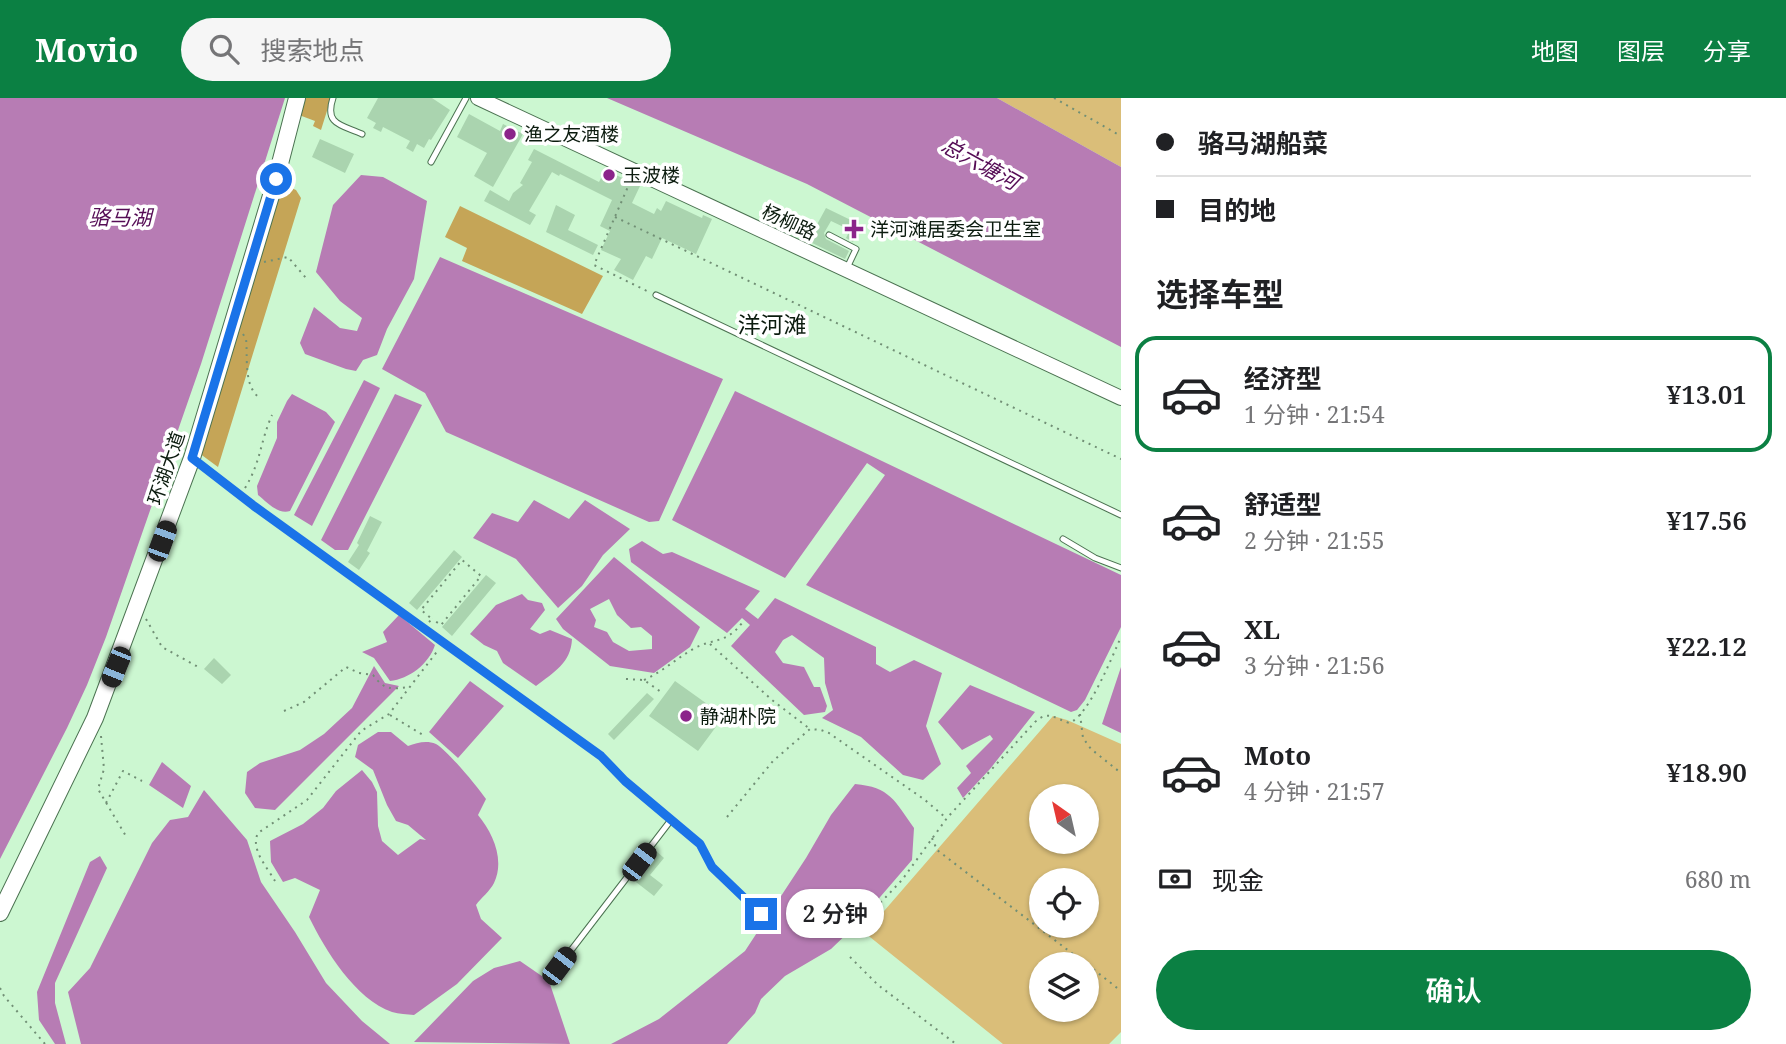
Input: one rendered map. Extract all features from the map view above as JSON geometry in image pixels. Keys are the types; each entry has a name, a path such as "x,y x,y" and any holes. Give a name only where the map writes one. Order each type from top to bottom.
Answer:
{"main road":[{"name":"环湖大道","path":"0,913 95,718 139,605 192,458 297,98"}],"street":[{"name":"杨柳路","path":"478,98 1121,398"}],"lane":[{"path":"333,98 331,118 362,134"},
{"path":"431,162 466,98"},
{"path":"829,235 856,249 846,270"},
{"path":"656,295 1121,515"},
{"path":"192,458 601,756 625,781 700,844 712,867 761,914"},
{"path":"1063,539 1095,558 1121,568"},
{"path":"559,966 671,820"}],"path":[{"path":"1054,98 1121,135"},
{"path":"635,171 594,265 656,295"},
{"path":"615,217 1121,459"},
{"path":"250,266 288,257 306,278"},
{"path":"231,329 244,334 246,338 250,384 260,398"},
{"path":"241,495 260,461 264,433 272,415"},
{"path":"462,560 481,576 440,625 432,619 421,610 462,560"},
{"path":"139,605 162,647 201,668"},
{"path":"424,628 432,619"},
{"path":"625,679 644,680 659,673 689,652 729,637 742,623"},
{"path":"866,918 902,880 947,818 1042,716 1052,715 1071,724 1091,700 1121,637"},
{"path":"275,881 255,845 258,833 307,800 361,732 374,721 389,714 444,643"},
{"path":"710,644 772,700 810,729 829,733 947,818"},
{"path":"284,711 304,702 346,667 373,675 381,684 391,689 411,687"},
{"path":"644,680 661,692"},
{"path":"1080,713 1083,737 1091,748 1121,773"},
{"path":"389,714 423,735"},
{"path":"727,817 773,761 810,729"},
{"path":"101,736 104,769 98,789 127,838"},
{"path":"106,804 123,771 142,781"},
{"path":"931,837 937,850 1071,952"},
{"path":"850,957 878,985 956,1044"},
{"path":"1099,974 1121,991"},
{"path":"0,988 12,1007 45,1044"}],"shaded area":[{"path":"304,98 331,98 321,130 313,126 315,121 299,115"},
{"path":"997,98 1121,98 1121,167"},
{"path":"280,183 296,190 301,198 218,467 199,453"},
{"path":"460,206 603,276 582,314 462,261 467,248 445,237"},
{"path":"1053,716 1121,744 1121,1032 1109,1044 1003,1044 865,933"}],"water":[{"name":"骆马湖","path":"0,98 285,98 201,364 106,637 67,728 0,859"},
{"name":"总六塘河","path":"607,98 997,98 1121,167 1121,347 807,184"},
{"path":"361,175 383,177 427,201 414,279 387,329 377,355 363,360 356,371 305,354 300,343 314,307 340,328 357,331 362,318 340,301 316,272 333,205"},
{"path":"440,257 723,379 659,521 649,522 446,432 425,393 382,369"},
{"path":"364,380 380,388 312,526 294,515"},
{"path":"735,391 1121,575 1121,627 1085,700 1077,710 1071,712 806,585 885,475 867,463 785,578 672,520"},
{"path":"292,394 326,412 335,422 290,511 286,512 273,507 258,495 257,486 277,438 277,422"},
{"path":"395,394 422,405 348,550 335,550 321,540"},
{"path":"534,500 569,519 585,500 630,529 603,555 582,586 558,608 516,559 473,538 492,513 518,522"},
{"path":"642,541 663,554 672,552 760,591 745,609 758,619 775,598 876,647 876,664 890,672 914,660 942,673 926,726 941,764 923,780 903,775 861,737 822,718 833,710 825,683 824,658 792,635 783,640 775,652 783,663 804,667 814,687 820,687 827,706 825,712 804,715 731,646 750,625 742,618 727,633 631,562 629,549"},
{"path":"614,557 700,627 690,647 654,673 610,666 563,629 556,619","holes":["609,599 617,615 631,628 641,627 652,636 652,649 629,651 613,642 607,632 594,627 596,620 590,609"]},
{"path":"522,594 528,600 542,603 545,610 530,629 540,634 550,630 572,639 565,661 536,686 503,663 497,651 470,634 496,605"},
{"path":"399,615 435,645 428,658 417,669 390,681 374,658 362,652 387,642 383,632"},
{"path":"374,666 385,683 399,686 275,810 255,808 245,793 247,772 260,763 300,750 324,734 352,708"},
{"path":"1121,667 1121,733 1102,724"},
{"path":"470,681 504,706 458,758 429,732"},
{"path":"970,685 1035,712 963,798 957,788 971,773 966,766 993,739 990,735 962,750 938,722"},
{"path":"378,732 391,732 408,746 425,742 436,744 455,761 486,799 478,815 493,838 498,856 494,883 476,905 481,919 502,938 457,984 414,1015 392,1012 379,1006 354,985 333,958 309,917 320,890 295,878 283,882 271,862 270,841 303,824 362,770 377,792 378,826 382,841 398,855 420,839 426,840 408,825 396,821 373,770 355,757 358,745"},
{"path":"162,762 191,786 183,808 149,785"},
{"path":"855,784 884,792 896,803 914,828 912,860 856,925 831,949 785,976 761,999 755,1013 727,1044 611,1044 659,1019 745,951 831,815"},
{"path":"204,790 247,840 261,882 326,983 362,1021 390,1044 81,1044 68,992 90,968 152,843 170,820 188,817"},
{"path":"100,856 107,868 55,983 55,1003 66,1044 55,1044 39,1020 37,992 90,862"},
{"path":"520,961 549,981 570,1044 414,1042 473,981 494,968"}],"building":[{"path":"378,98 432,98 450,110 424,148 417,144 413,152 406,148 410,141 383,127 381,132 373,128 376,123 367,118"},
{"path":"469,114 500,131 503,124 523,134 493,187 474,176 487,153 457,137"},
{"path":"320,139 354,154 345,173 312,157"},
{"path":"534,149 599,182 605,170 640,186 632,203 654,214 657,208 661,211 666,201 702,218 703,215 712,219 696,254 662,238 652,259 646,256 633,280 614,270 621,259 601,250 610,231 600,226 612,200 552,172 529,211 536,215 530,225 484,201 490,190 509,201 513,193 523,185 520,183 532,162 528,160"},
{"path":"556,205 575,215 568,230 598,245 593,255 546,232"},
{"path":"826,208 861,225 853,242 846,238 850,230 831,221 824,233 826,239 849,251 845,259 808,241"},
{"path":"370,516 382,522 367,551 370,553 359,570 348,562 359,545 357,543"},
{"path":"454,550 462,557 417,610 409,603"},
{"path":"486,575 496,583 452,636 442,627"},
{"path":"214,658 231,675 222,684 204,669"},
{"name":"静湖朴院","path":"675,681 724,716 698,751 649,716"},
{"path":"647,693 654,699 614,740 608,734"},
{"path":"655,850 664,858 650,875 663,885 654,896 632,879"}],"place":[{"name":"渔之友酒楼","path":"510,134"},
{"name":"玉波楼","path":"609,175"},
{"name":"洋河滩居委会卫生室","path":"854,229"},
{"name":"静湖朴院","path":"686,716"}],"district":[{"name":"洋河滩","path":"772,325"}],"route":[{"path":"276,179 192,458 254,506 601,756 625,781 700,844 712,867 761,914"}]}
